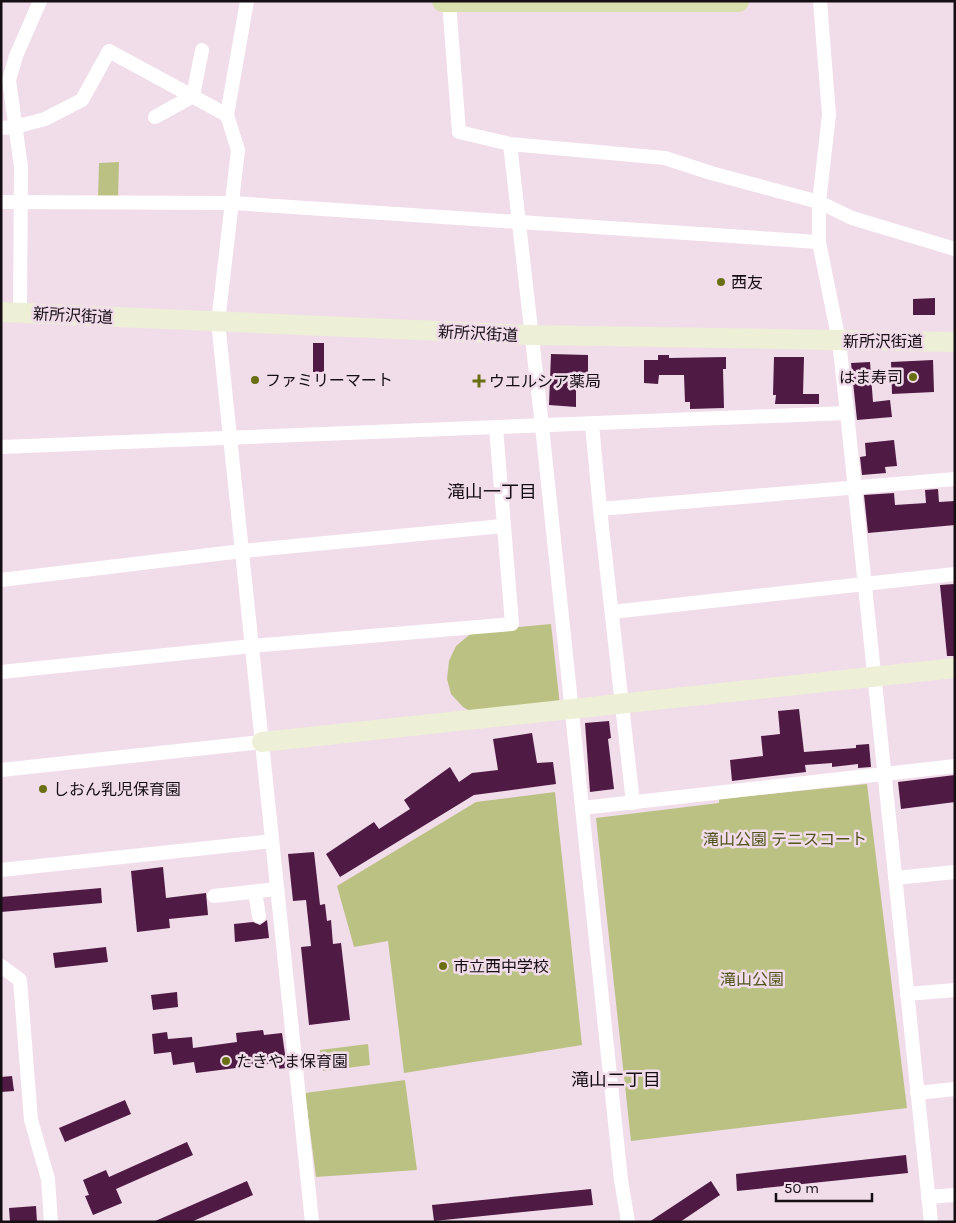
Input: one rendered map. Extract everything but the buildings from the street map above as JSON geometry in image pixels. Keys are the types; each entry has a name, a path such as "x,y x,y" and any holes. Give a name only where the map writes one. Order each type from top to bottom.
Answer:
{"main road":[{"path":"443,1 738,1"}],"street":[{"path":"11,312 22,202 21,167 8,127 9,80 16,56 40,1"},
{"path":"247,1 227,115 238,150 218,322 312,1222"},
{"path":"820,1 829,115 819,202 819,242 839,341 931,1222"},
{"path":"449,2 459,132 510,144 665,158 710,173 819,202 852,218 955,249"},
{"path":"193,96 202,50"},
{"path":"8,127 45,119 82,100 109,51 227,115"},
{"path":"155,117 193,96"},
{"path":"510,144 542,426 621,1180 628,1222"},
{"path":"1,202 233,204 819,242"},
{"name":"新所沢街道","path":"11,312 532,335 955,342"},
{"path":"1,447 592,425 847,413"},
{"path":"592,425 633,803"},
{"path":"1,672 252,646 512,624 496,428"},
{"path":"600,509 955,479"},
{"path":"1,580 242,551 503,526"},
{"path":"612,612 955,574"},
{"path":"1,770 955,668"},
{"path":"582,808 955,766"},
{"path":"1,870 272,841"},
{"path":"895,878 955,872"},
{"path":"214,896 277,890"},
{"path":"255,892 258,916"},
{"path":"1,966 20,980 31,1120 48,1179 51,1222"},
{"path":"907,994 955,990"},
{"path":"917,1093 955,1089"},
{"path":"928,1197 955,1195"}],"green space":[{"path":"119,162 118,199 98,198 99,163"},
{"path":"551,624 560,706 477,715 463,707 451,694 447,679 449,661 456,646 474,631"},
{"name":"滝山公園","path":"867,784 907,1108 631,1141 596,818 719,803 719,799"},
{"path":"555,792 582,1045 404,1073 388,941 354,947 337,886 476,802"},
{"path":"368,1044 370,1065 323,1071 320,1050"},
{"path":"405,1080 417,1170 316,1177 305,1093"}],"place":[{"name":"西友","path":"721,282"},
{"name":"はま寿司","path":"913,377"},
{"name":"ファミリーマート","path":"255,380"},
{"name":"ウエルシア薬局","path":"479,381"},
{"name":"しおん乳児保育園","path":"43,789"},
{"name":"市立西中学校","path":"443,966"},
{"name":"たきやま保育園","path":"226,1061"}],"district":[{"name":"滝山一丁目","path":"492,492"},
{"name":"滝山二丁目","path":"616,1080"}],"park label":[{"name":"滝山公園 テニスコート","path":"785,839"}]}
